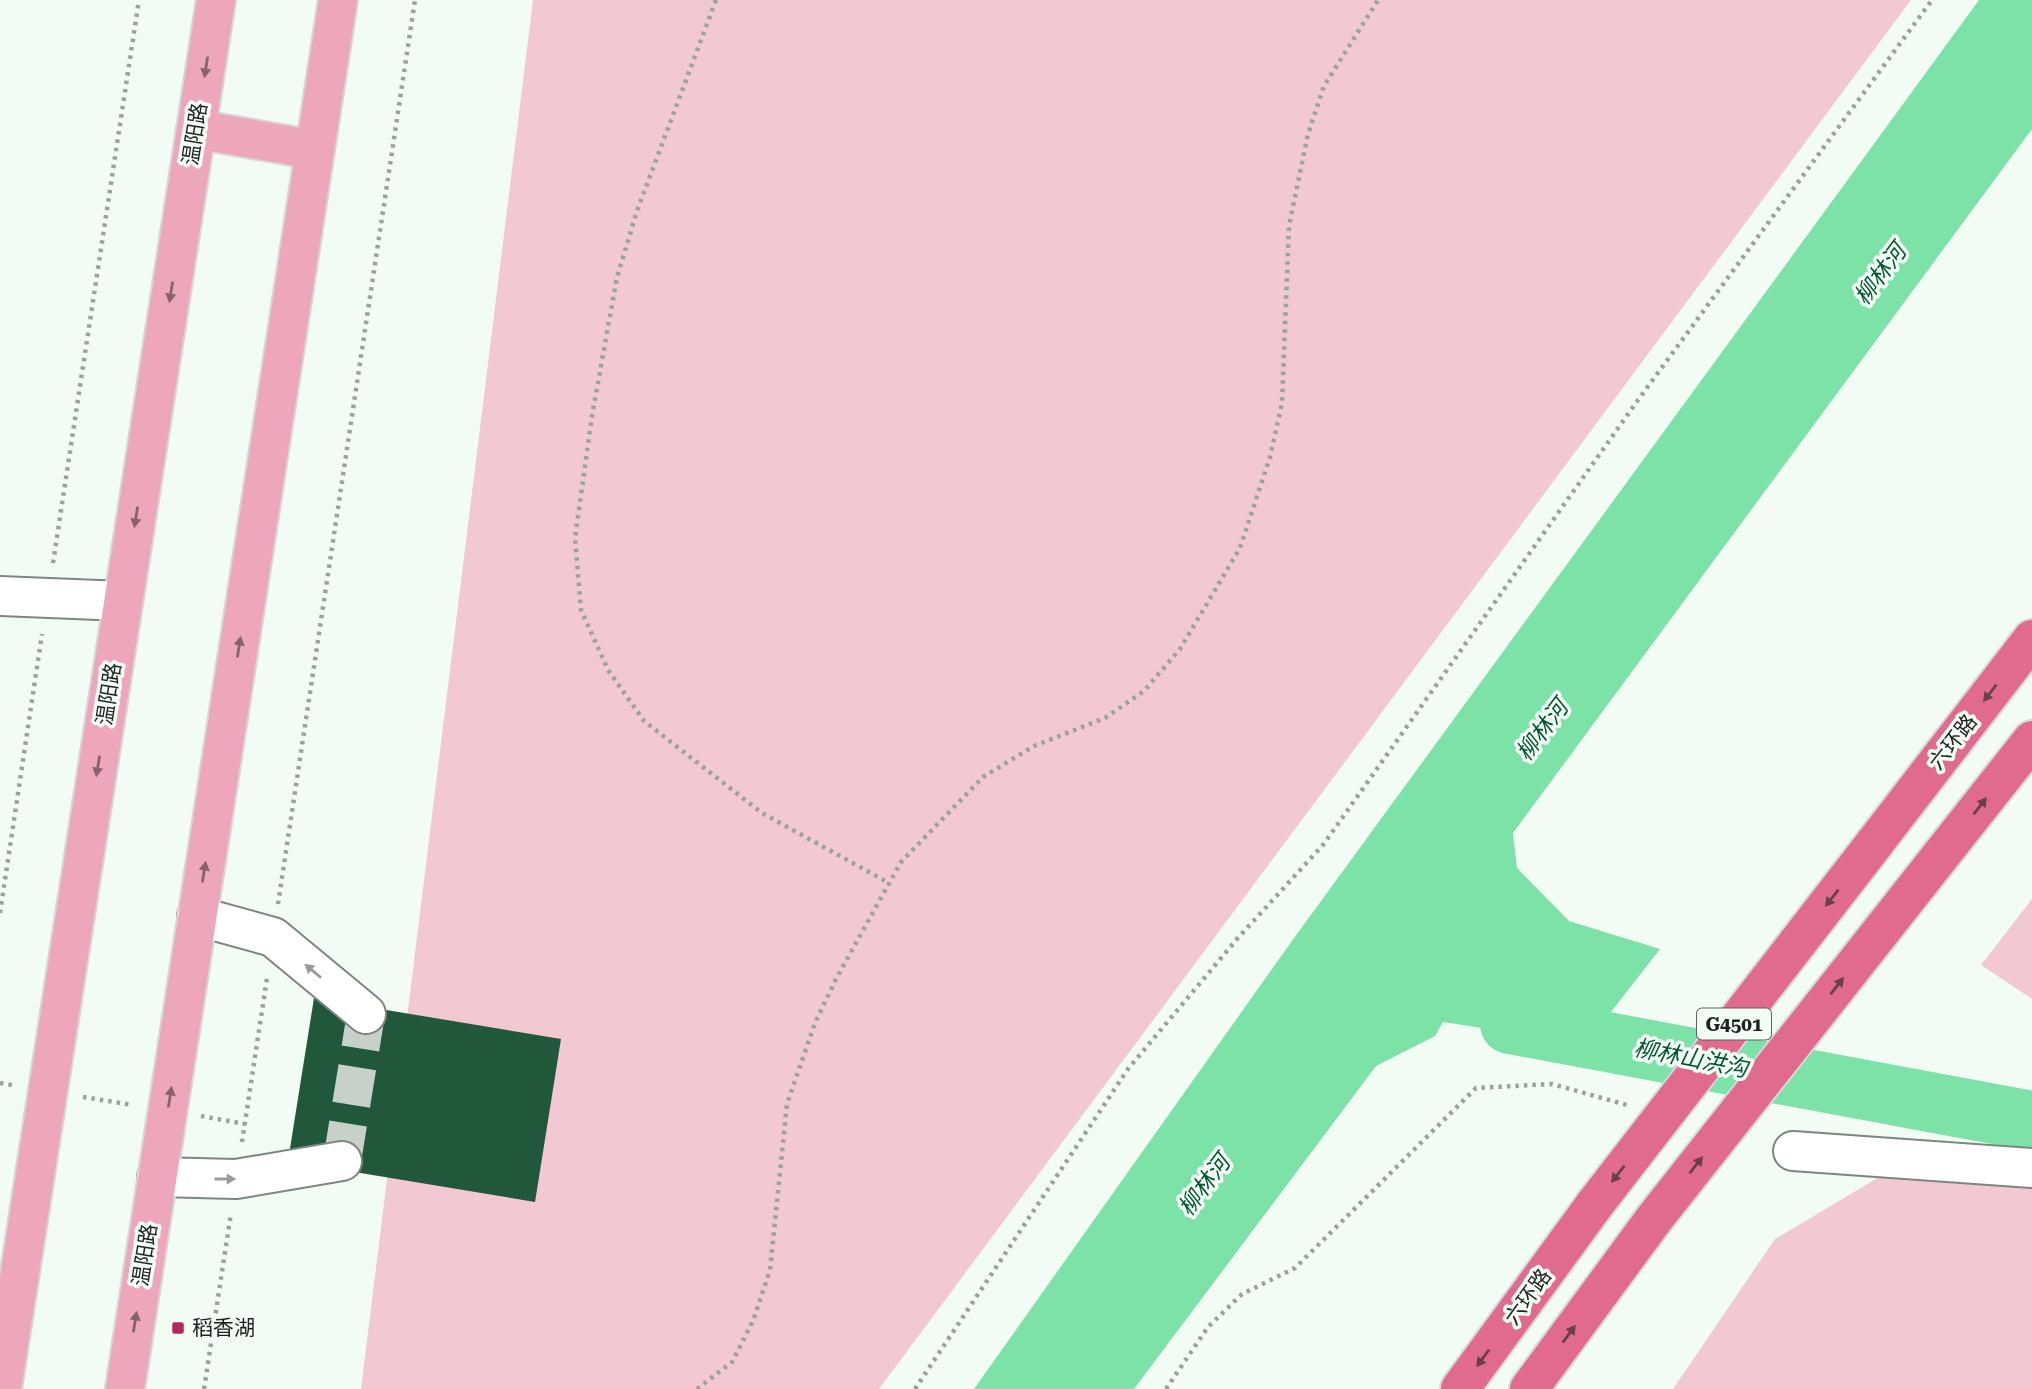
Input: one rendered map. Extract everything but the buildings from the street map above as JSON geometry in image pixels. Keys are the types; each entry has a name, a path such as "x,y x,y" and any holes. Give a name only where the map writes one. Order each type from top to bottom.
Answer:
{"highway":[{"name":"六环路","path":"1460,1389 1595,1204 2032,639"},
{"name":"G4501","path":"1529,1389 1654,1219 2032,740"}],"main road":[{"name":"温阳路","path":"2,1389 216,0"},
{"name":"温阳路","path":"125,1389 338,0"},
{"path":"196,129 315,150"}],"street":[{"path":"0,596 123,601"},
{"path":"197,916 273,936 366,1014"},
{"path":"1793,1151 2032,1168"},
{"path":"157,1178 236,1179 342,1161"}],"path":[{"path":"0,913 139,0"},
{"path":"204,1389 415,0"},
{"path":"716,0 637,211 617,277 592,416 575,538 581,610 608,670 644,721 762,813 889,883"},
{"path":"697,1389 732,1362 754,1321 769,1270 787,1104 815,1023 835,979 901,862 983,777 1034,746 1105,718 1144,691 1180,649 1240,548 1270,457 1282,403 1289,226 1308,134 1324,86 1378,0"},
{"path":"915,1389 1128,1069 1237,939 1323,845 1638,400 1932,0"},
{"path":"0,1083 245,1124"},
{"path":"1166,1389 1208,1327 1233,1302 1242,1294 1295,1268 1476,1088 1552,1084 1632,1106"}],"shaded area":[{"path":"533,0 1911,0 879,1389 361,1389"},
{"path":"2032,899 2032,999 1981,965"},
{"path":"1928,1148 2032,1170 2032,1389 1673,1389 1775,1239"}],"water":[{"name":"柳林河","path":"1979,0 2032,0 2032,129 1513,833 1517,868 1569,921 1660,949 1586,1044 1443,1022 1435,1036 1376,1066 1134,1389 974,1389 1294,938"}],"waterway":[{"name":"柳林山洪沟","path":"1510,1024 2032,1121"}],"tunnel":[{"path":"342,1161 366,1014"}],"place":[{"name":"稻香湖","path":"178,1328"}]}
